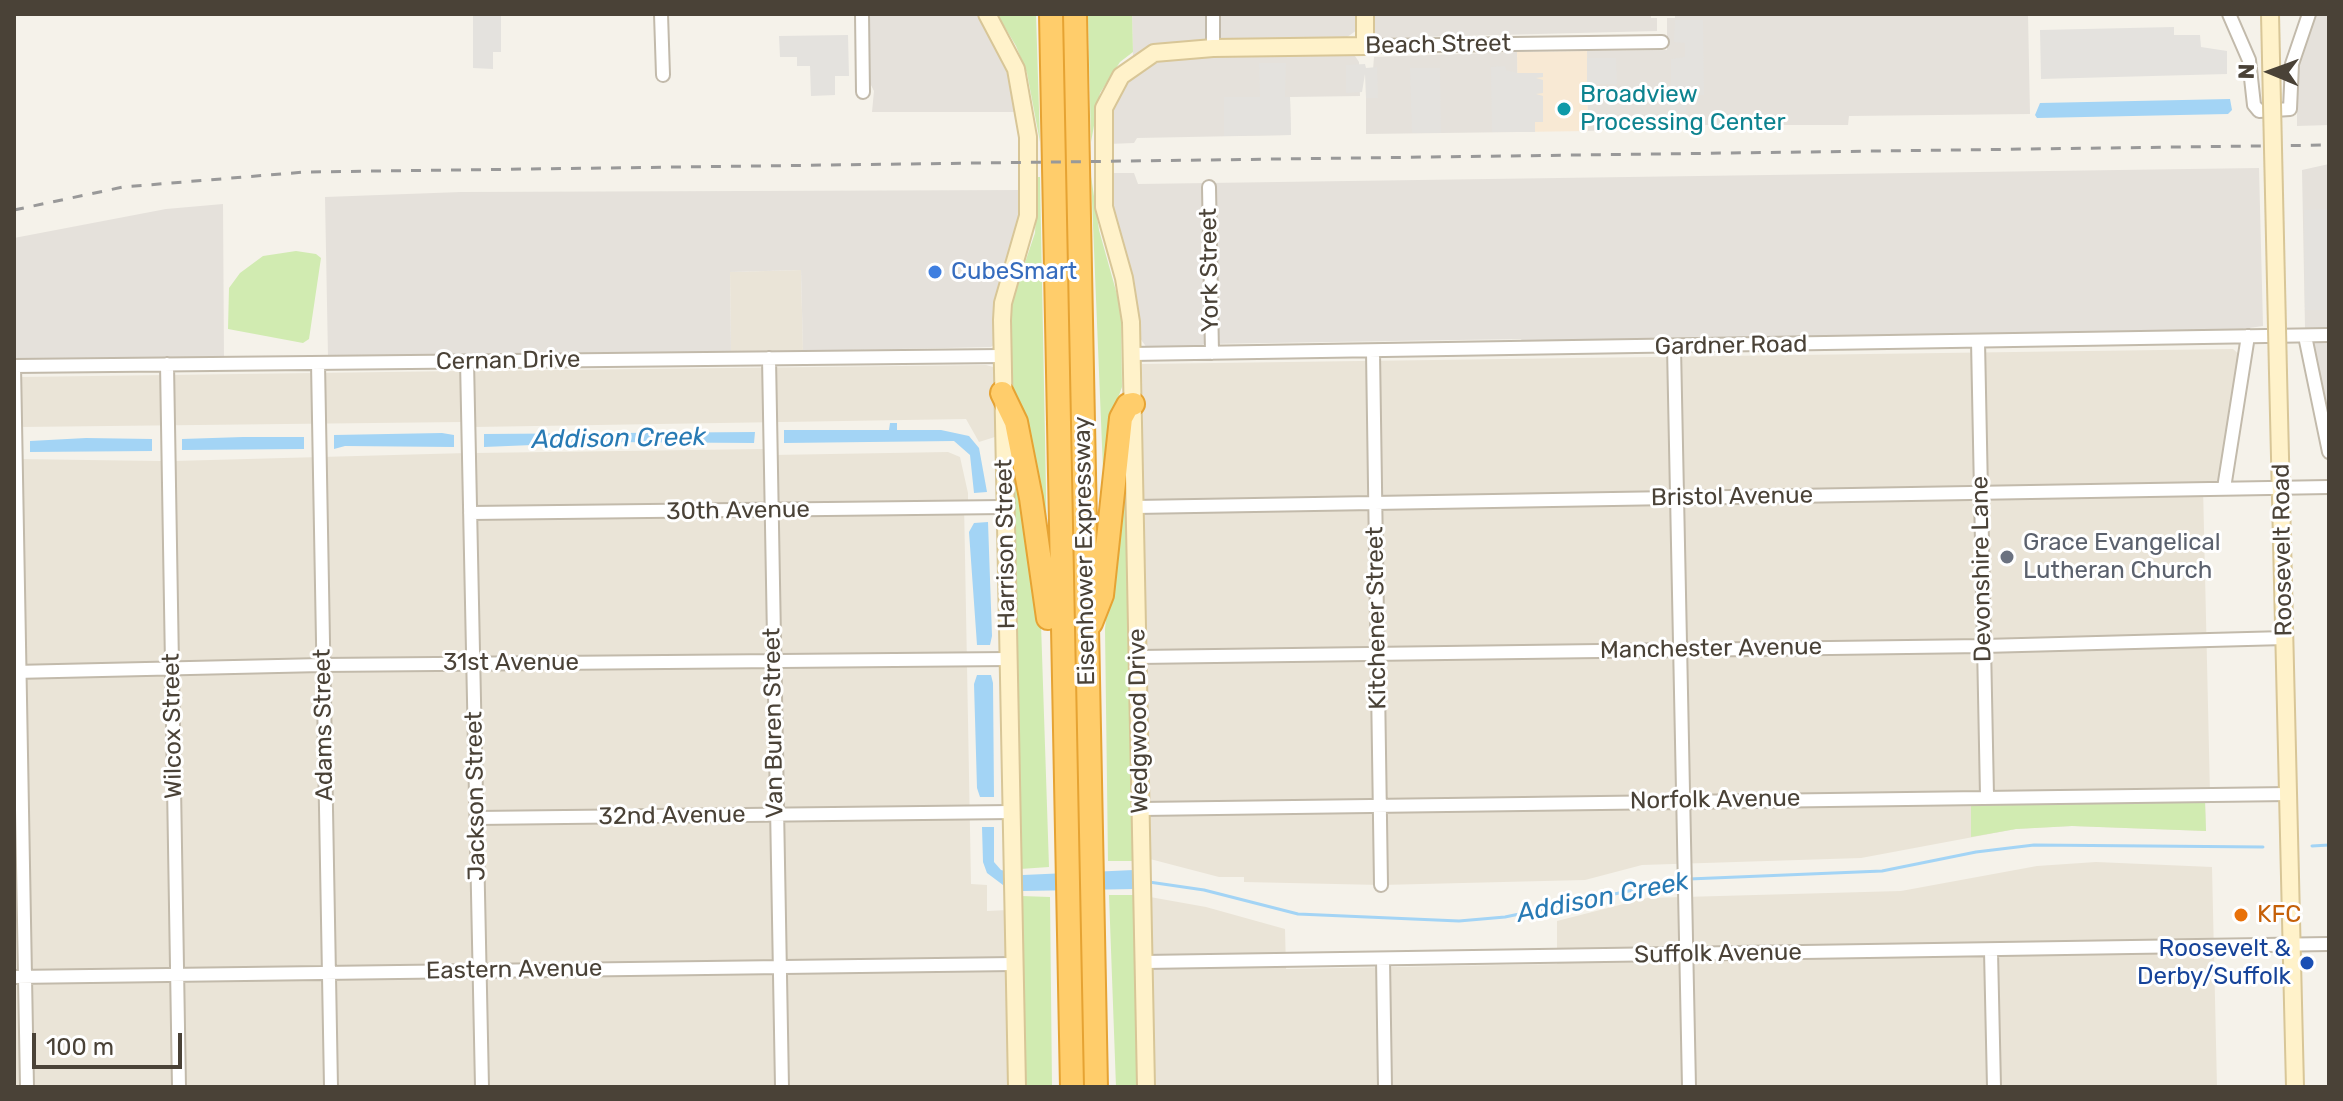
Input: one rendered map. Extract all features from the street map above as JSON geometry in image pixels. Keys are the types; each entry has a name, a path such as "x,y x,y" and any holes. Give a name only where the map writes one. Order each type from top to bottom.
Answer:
{"highway":[{"name":"Eisenhower Expressway","path":"1051,14 1072,1087"},
{"name":"Eisenhower Expressway","path":"1075,14 1096,1087"},
{"path":"1002,393 1016,422 1034,510 1046,580 1051,660 1064,706"},
{"path":"1086,635 1102,595 1121,418 1128,405 1133,404"},
{"path":"1094,963 1106,995 1109,1087"}],"street":[{"path":"661,14 663,75"},
{"path":"862,14 863,92"},
{"name":"Harrison Street","path":"987,14 1016,69 1028,137 1028,216 1003,303 1002,356 1017,1087"},
{"path":"1213,14 1213,48"},
{"path":"1365,14 1365,46"},
{"path":"2229,14 2249,60 2254,105 2259,111 2290,109 2292,64 2309,14"},
{"name":"Roosevelt Road","path":"2270,14 2295,1087"},
{"name":"Beach Street","path":"1132,354 1129,298 1104,207 1104,108 1121,76 1146,57 1163,51 1213,48 1662,42"},
{"name":"York Street","path":"1209,187 1212,353"},
{"name":"Gardner Road","path":"1132,354 2329,335"},
{"path":"2224,488 2248,336"},
{"path":"2305,336 2329,452"},
{"name":"Devonshire Lane","path":"1978,341 1987,796"},
{"path":"1674,347 1689,1087"},
{"name":"Kitchener Street","path":"1373,352 1381,885"},
{"name":"Wedgwood Drive","path":"1132,354 1146,1087"},
{"name":"Cernan Drive","path":"14,366 1002,356"},
{"name":"Van Buren Street","path":"769,358 782,1087"},
{"name":"Jackson Street","path":"467,361 482,1087"},
{"name":"Adams Street","path":"318,363 331,1087"},
{"name":"Wilcox Street","path":"167,364 179,1087"},
{"path":"14,366 20,977 27,1087"},
{"name":"Bristol Avenue","path":"1135,507 2329,487"},
{"name":"30th Avenue","path":"470,513 1005,507"},
{"name":"Manchester Avenue","path":"1138,657 1984,646 2285,638"},
{"name":"31st Avenue","path":"17,672 473,663 1009,659"},
{"name":"Norfolk Avenue","path":"1141,809 1380,803 2289,794"},
{"name":"32nd Avenue","path":"476,818 1012,812"},
{"name":"Suffolk Avenue","path":"1144,962 2329,944"},
{"path":"1991,951 1994,1087"},
{"path":"1383,959 1385,1087"},
{"name":"Eastern Avenue","path":"20,977 1014,964"}],"shaded area":[{"path":"473,14 501,14 501,52 493,52 493,69 473,68"},
{"path":"867,14 979,14 1008,64 1020,112 872,112 874,91 869,81"},
{"path":"1132,14 1359,14 1357,30 1343,40 1148,50 1133,57"},
{"path":"1370,14 1651,14 1651,18 1657,18 1657,31 1379,38 1373,36"},
{"path":"1675,14 2028,14 2030,114 1849,116 1848,125 1692,125 1588,131 1587,51 1667,50 1667,18 1675,18"},
{"path":"2314,14 2329,14 2329,125 2297,126 2297,63"},
{"path":"1675,20 1703,20 1704,95 1687,96 1686,112 1671,113 1671,59 1685,57 1685,43 1674,42"},
{"path":"2174,27 2174,35 2200,35 2201,47 2227,51 2227,74 2041,79 2040,30"},
{"path":"848,35 849,76 835,76 835,95 811,96 810,66 797,66 797,57 780,57 779,36"},
{"path":"1587,51 1588,131 1518,132 1517,52"},
{"path":"1517,52 1518,132 1366,134 1366,96 1371,95 1374,57"},
{"path":"1353,53 1359,62 1360,96 1290,97 1291,135 1137,138 1134,143 1108,144 1110,107 1133,73 1167,56"},
{"path":"1587,58 1616,58 1617,84 1587,84"},
{"path":"1259,63 1286,63 1285,97 1290,97 1291,135 1224,136 1224,97 1260,97"},
{"path":"1365,64 1366,68 1377,67 1378,98 1366,98 1365,74 1362,92 1346,93 1346,65"},
{"path":"1505,66 1506,70 1517,73 1543,73 1543,77 1536,78 1543,80 1543,93 1536,94 1543,96 1543,122 1535,122 1535,132 1492,132 1491,67"},
{"path":"1410,68 1440,68 1441,133 1412,133"},
{"path":"2329,164 2329,426 2314,359 2313,328 2305,328 2302,170"},
{"path":"2259,168 2263,326 2242,329 1523,343 1521,339 1204,344 1197,348 1147,348 1137,334 1111,214 1108,173 1134,173 1138,184"},
{"path":"1023,190 1023,207 995,344 991,347 803,351 801,270 730,272 731,353 328,357 325,197 461,192"},
{"path":"223,204 224,360 14,363 14,238 166,209"},
{"path":"2329,209 2329,310 2305,310 2304,210"},
{"path":"801,270 803,351 731,353 730,272"},
{"path":"2233,349 2241,356 2220,477 2214,484 2203,486 2210,794 2205,794 2206,831 2072,826 2016,829 1861,858 1642,865 1585,880 1381,885 1244,882 1244,877 1219,877 1150,859 1147,853 1142,364"},
{"path":"993,367 997,374 998,436 979,442 966,419 474,427 473,371"},
{"path":"461,371 462,422 21,427 20,377"},
{"path":"764,449 777,1087 484,1087 475,453"},
{"path":"948,452 960,457 968,493 968,501 964,502 971,884 987,885 987,911 1008,910 1012,1087 783,1087 772,455"},
{"path":"467,453 479,1087 181,1087 174,461"},
{"path":"14,459 161,461 175,1087 14,1087"},
{"path":"2096,862 2212,867 2217,1087 1152,1087 1150,897 1206,907 1285,929 1286,969 1557,964 1557,921 1647,898 1901,891 2037,866"}],"green space":[{"path":"997,14 1036,14 1040,142 1027,73 1016,46"},
{"path":"1088,14 1132,14 1133,52 1120,62 1100,93 1091,142"},
{"path":"1091,176 1099,230 1121,309 1122,387 1114,409 1105,519"},
{"path":"1038,177 1047,543 1012,392 1012,301 1035,233"},
{"path":"296,251 316,254 321,258 309,339 303,343 228,329 229,288 240,273 263,256"},
{"path":"1126,419 1134,861 1108,861 1105,629"},
{"path":"1009,429 1041,624 1049,867 1020,869"},
{"path":"2205,802 2206,831 2072,826 2016,829 1971,837 1971,805"},
{"path":"1109,895 1134,895 1140,1087 1116,1087"},
{"path":"1021,896 1050,897 1052,1087 1023,1087"}],"water":[{"path":"2230,99 2232,110 2228,114 2037,118 2035,115 2040,103"},
{"path":"890,423 897,423 897,430 941,430 969,436 979,448 987,492 974,493 970,455 954,441 784,443 784,430 889,430"},
{"path":"755,432 754,443 605,442 484,447 484,434"},
{"path":"334,435 454,435 454,447 345,446 334,449"},
{"path":"304,437 304,449 182,450 182,439"},
{"path":"152,439 152,451 30,452 30,441"},
{"path":"988,522 992,636 990,645 977,645 969,532 974,523"},
{"path":"977,675 991,675 993,683 994,797 980,797 977,788 974,684"},
{"path":"982,827 994,827 994,862 1001,870 1023,875 1134,870 1135,889 1023,891 1003,885 987,873 983,862"}],"waterway":[{"name":"Addison Creek","path":"1689,879 1882,871 1976,852 2034,845 2263,847"},
{"name":"Addison Creek","path":"2312,846 2329,845"},
{"name":"Addison Creek","path":"1149,882 1204,890 1298,914 1459,921 1505,917 1681,880"}],"railway":[{"path":"14,210 123,187 305,172 2329,145"}],"place":[{"name":"Broadview Processing Center","path":"1564,109"},
{"name":"CubeSmart","path":"935,272"},
{"name":"Grace Evangelical Lutheran Church","path":"2007,557"},
{"name":"KFC","path":"2241,915"},
{"name":"Roosevelt & Derby/Suffolk","path":"2307,963"}]}
